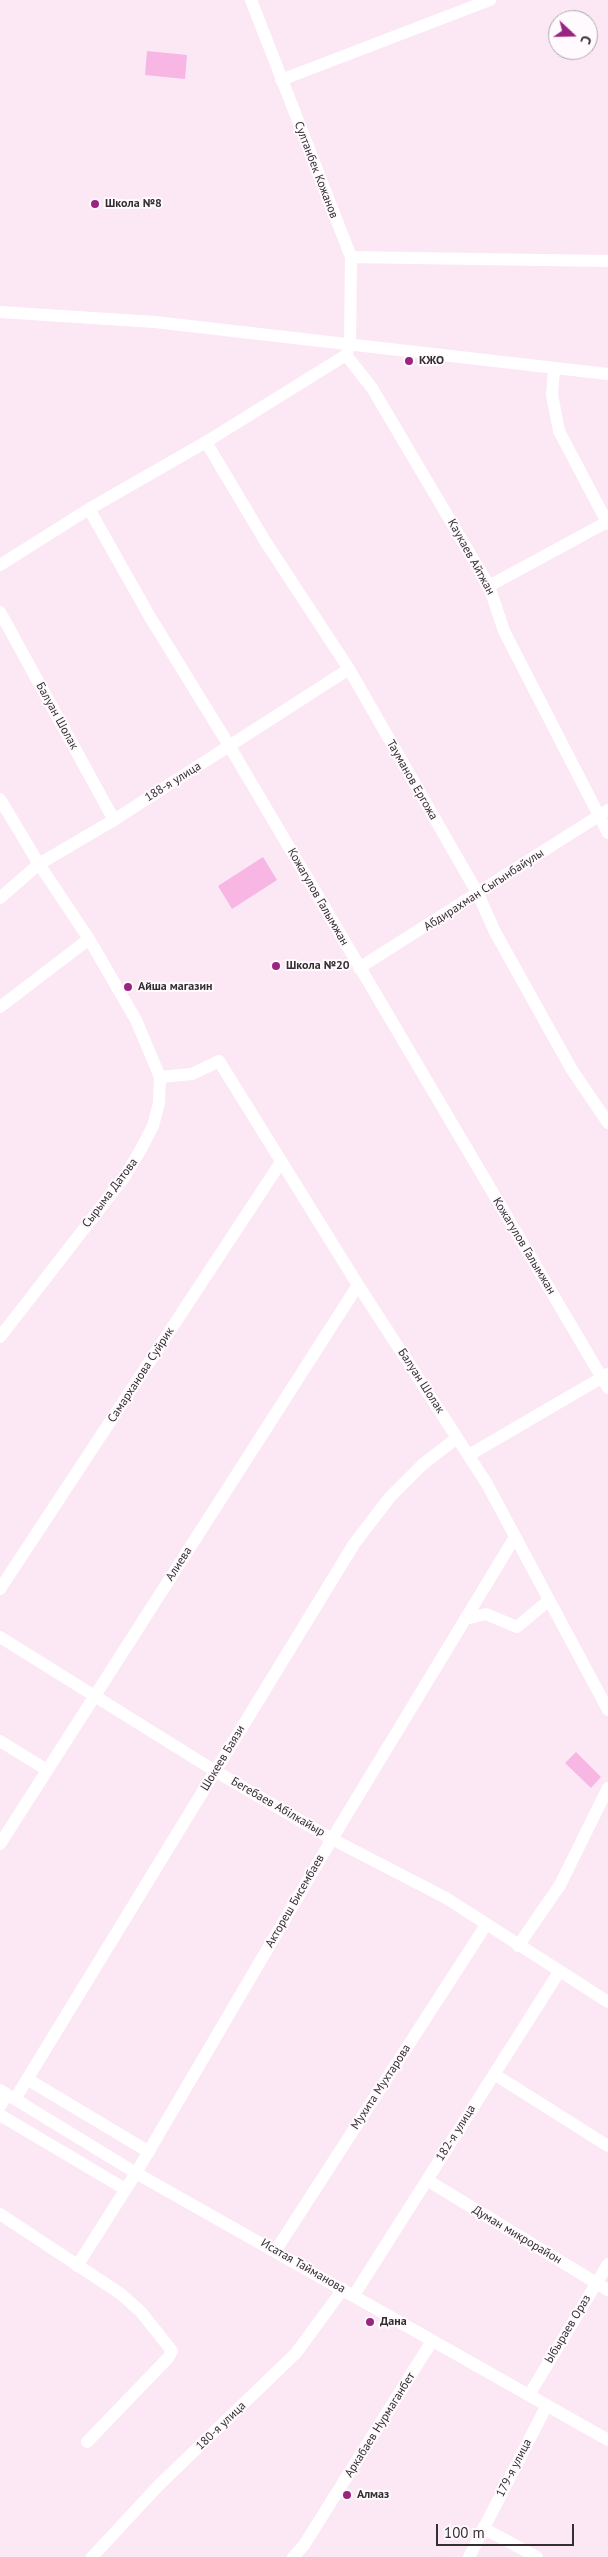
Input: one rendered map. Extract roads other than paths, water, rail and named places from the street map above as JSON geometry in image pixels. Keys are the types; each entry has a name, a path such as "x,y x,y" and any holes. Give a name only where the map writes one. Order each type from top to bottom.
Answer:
{"street":[{"name":"Султанбек Кожанов","path":"251,0 350,257 348,350"},
{"path":"281,80 485,1"},
{"path":"350,257 608,261"},
{"path":"0,312 154,322 348,350"},
{"path":"0,566 89,509 206,442 348,350 366,345 608,374"},
{"name":"Каукаев Айтжан","path":"348,350 489,586 504,630 604,813 608,833"},
{"path":"489,586 608,523 559,431 552,395 554,369"},
{"name":"Тауманов Ергожа","path":"206,442 265,541 349,670 478,894 495,932 572,1070 608,1123"},
{"name":"Кожагулов Галымжан","path":"89,509 150,617 230,746 606,1380"},
{"name":"Балуан Шолак","path":"0,612 114,820"},
{"name":"188-я улица","path":"0,898 39,864 114,820 349,670"},
{"name":"Сырыма Датова","path":"0,1337 124,1176 140,1152 153,1126 159,1102 160,1077 139,1027 89,938 39,864 1,802"},
{"name":"Абдирахман Сыгынбайулы","path":"360,968 604,813"},
{"path":"0,1007 89,938"},
{"name":"Балуан Шолак","path":"160,1077 192,1074 218,1061 358,1285 469,1455 516,1537 608,1710"},
{"name":"Самарханова Суйрик","path":"0,1589 282,1162"},
{"name":"Алиева","path":"0,1844 358,1285"},
{"path":"469,1455 606,1380"},
{"name":"Шокеев Баязи","path":"5,2097 27,2079 354,1544 390,1497 423,1464 457,1438"},
{"name":"Актореш Бисембаев","path":"77,2266 136,2173 332,1839 516,1537"},
{"path":"465,1618 486,1614 518,1627 549,1600"},
{"name":"Бегебаев Абілкайыр","path":"0,1637 95,1694 216,1771 332,1839 446,1898 559,1972"},
{"path":"0,1741 47,1770"},
{"path":"518,1946 560,1886 608,1788"},
{"name":"Мухита Мухтарова","path":"276,2250 486,1924"},
{"path":"559,1972 608,2002"},
{"name":"182-я улица","path":"348,2292 427,2180 559,1972"},
{"path":"494,2074 608,2146"},
{"path":"27,2079 148,2152"},
{"name":"Исатая Тайманова","path":"5,2097 608,2440"},
{"path":"0,2115 125,2189"},
{"name":"Думан микрорайон","path":"427,2180 608,2290"},
{"path":"0,2214 128,2300 141,2312 172,2351 168,2358 87,2442"},
{"name":"Ыбыраев Ораз","path":"529,2395 608,2264"},
{"name":"180-я улица","path":"92,2557 159,2485 296,2353 348,2292"},
{"name":"Аркабаев Нурмаганбет","path":"292,2557 304,2545 432,2341"},
{"name":"179-я улица","path":"469,2557 547,2405"},
{"path":"483,2528 536,2557"}],"place":[{"name":"Школа №8","path":"95,204"},
{"name":"КЖО","path":"409,361"},
{"name":"Школа №20","path":"276,966"},
{"name":"Айша магазин","path":"128,987"},
{"name":"Дана","path":"370,2322"},
{"name":"Алмаз","path":"347,2495"}]}
